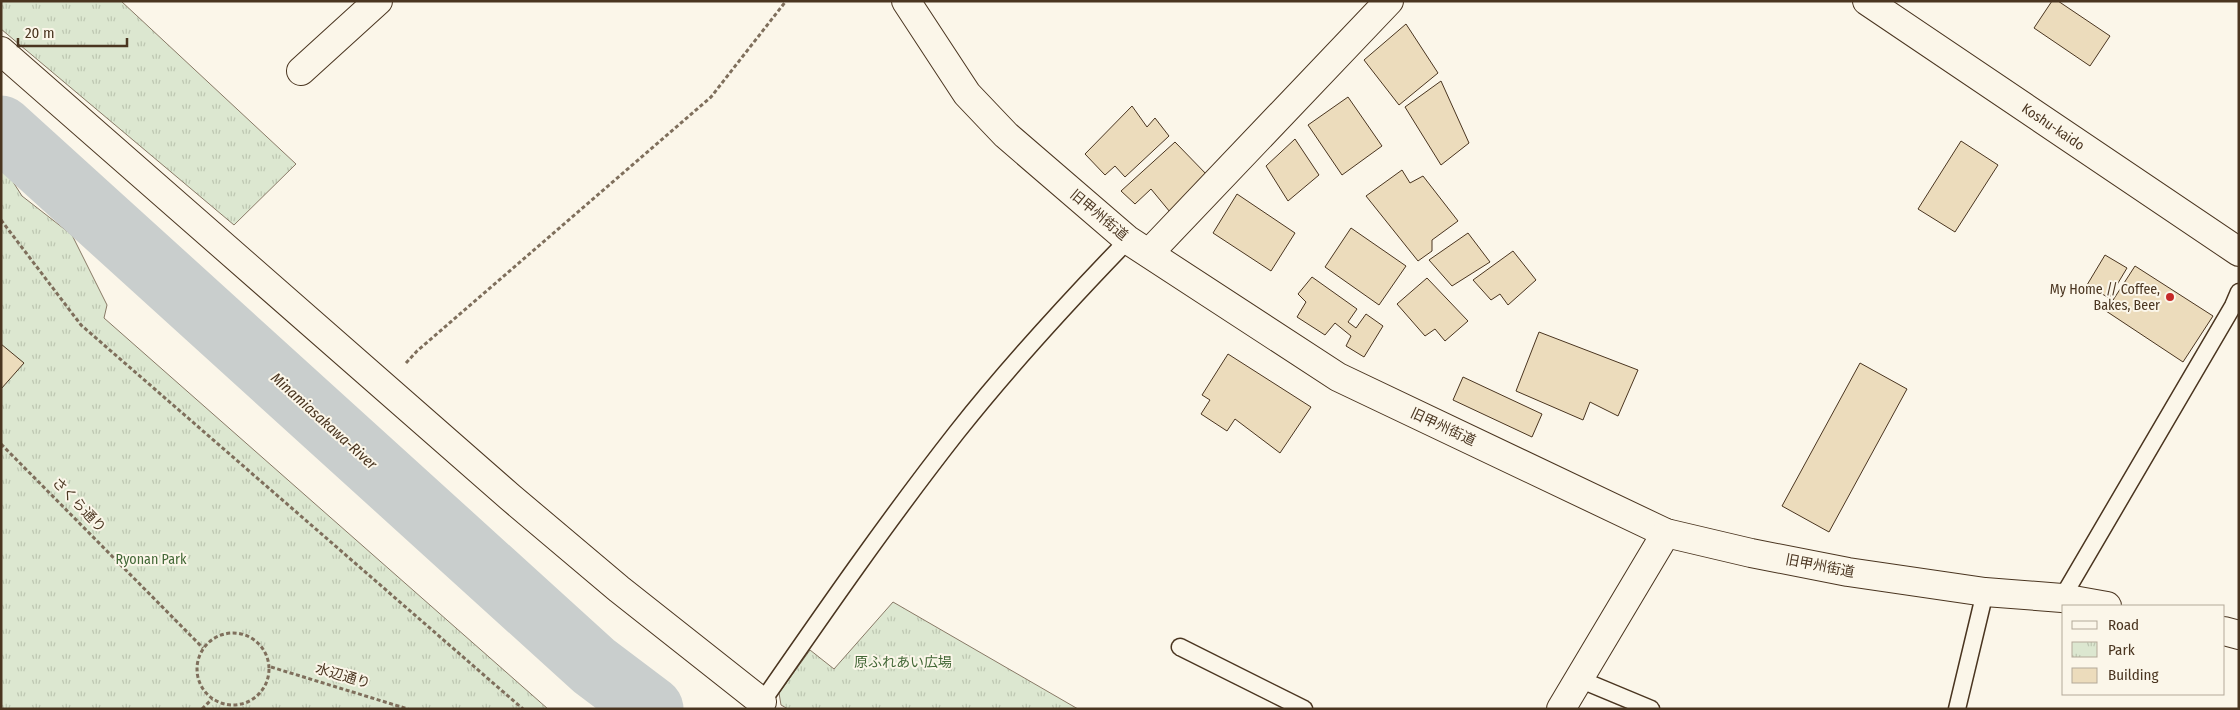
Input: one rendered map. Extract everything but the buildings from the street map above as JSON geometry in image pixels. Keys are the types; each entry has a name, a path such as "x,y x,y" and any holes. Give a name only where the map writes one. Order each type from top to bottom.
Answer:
{"main road":[{"path":"301,71 378,1"},
{"name":"旧甲州街道","path":"906,1 967,94 1006,135 1138,247 1338,377 1666,533 1751,553 1848,572 1985,592 2062,598 2101,605"},
{"path":"1138,247 1389,1"},
{"name":"Koshu-kaido","path":"1867,1 2239,252"},
{"path":"1,51 619,589 762,702"},
{"path":"1561,709 1666,533"},
{"path":"2225,631 2239,635"}],"lane":[{"path":"762,702 861,558 957,432 1042,330 1138,247"},
{"path":"2062,598 2233,306 2239,292"},
{"path":"1957,709 1985,592"},
{"path":"1180,647 1304,709"},
{"path":"1579,679 1652,709"}],"path":[{"path":"386,388 417,351 711,97 786,1"},
{"path":"1,220 81,326 523,709"},
{"name":"さくら通り","path":"1,444 203,648"},
{"path":"232,632 245,634 256,640 264,650 271,667 265,686 257,696 247,703 235,705 222,704 212,699 198,680 196,669 203,648 211,639 221,634 232,632"},
{"name":"水辺通り","path":"271,667 408,709"},
{"path":"202,709 212,699"}],"green space":[{"path":"1,1 121,1 296,164 234,225 1,29"},
{"name":"Ryonan Park","path":"1,163 22,196 72,235 107,305 104,318 548,709 1,709"},
{"name":"原ふれあい広場","path":"893,602 1078,709 788,709 781,705 779,693 810,650 834,669"}],"waterway":[{"name":"Minamiasakawa-River","path":"1,128 594,666 651,709"}],"place":[{"name":"My Home // Coffee, Bakes, Beer","path":"2170,297"}]}
